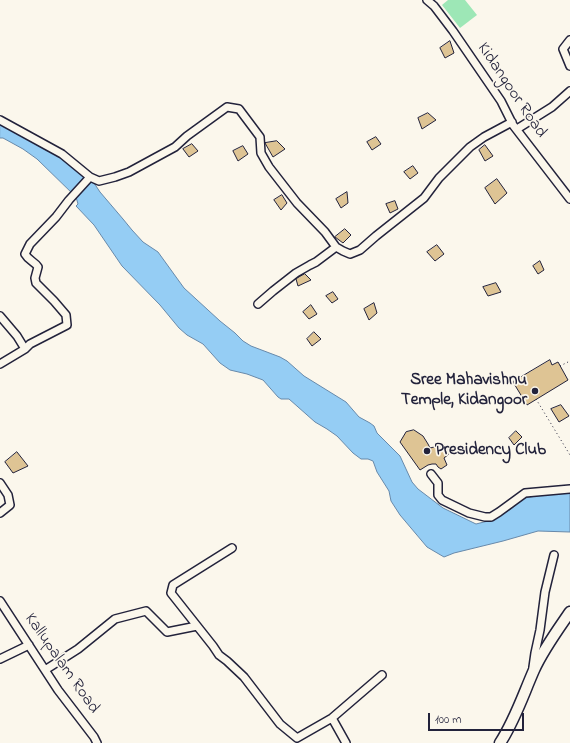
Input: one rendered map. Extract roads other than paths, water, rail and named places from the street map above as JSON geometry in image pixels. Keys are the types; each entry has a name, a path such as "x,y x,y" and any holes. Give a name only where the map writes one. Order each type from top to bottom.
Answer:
{"main road":[{"path":"500,743 515,716 540,658 570,612"}],"street":[{"name":"Kidangoor Road","path":"427,0 434,6 453,31 501,101 512,122 570,199"},
{"path":"570,40 563,49 570,66"},
{"path":"517,129 552,107 570,91"},
{"path":"0,120 62,154 90,177 99,181 115,178 129,172 176,147 188,136 227,108 238,109 260,137 262,153 269,167 297,203 325,232 336,247 350,254 360,250 424,198 439,178 470,147 484,137 512,122"},
{"path":"0,364 30,344 67,325 66,316 54,301 36,283 35,278 38,267 28,259 25,254 30,244 56,217 90,177"},
{"path":"258,304 296,273 316,262 336,247"},
{"path":"0,316 25,348"},
{"path":"431,474 438,483 438,495 442,500 469,513 485,517 491,517 526,493 570,489"},
{"path":"0,483 8,495 10,505 0,513"},
{"path":"232,548 173,585 171,593 219,655 244,677 280,724 297,738 332,718 382,675"},
{"path":"532,675 545,592 554,555"},
{"name":"Kallupalam Road","path":"0,601 58,690 97,743"},
{"path":"45,670 78,649 115,619 146,610 168,632 197,626"},
{"path":"0,659 29,645"},
{"path":"332,718 346,743"}],"water":[{"path":"0,123 44,149 72,162 94,183 143,242 158,252 184,288 243,341 251,346 287,361 304,376 346,402 359,417 374,426 377,433 400,456 412,482 418,489 443,508 476,524 492,520 511,509 524,498 570,493 570,532 538,531 444,557 427,547 400,515 391,501 389,491 377,472 373,461 361,459 353,453 337,436 315,422 289,399 281,399 278,397 263,380 230,370 220,363 203,344 187,335 179,328 160,305 122,266 94,225 76,206 78,204 76,197 37,159 23,149 3,138 0,138"}],"place":[{"name":"Sree Mahavishnu Temple, Kidangoor","path":"535,391"},
{"name":"Presidency Club","path":"427,451"}]}
